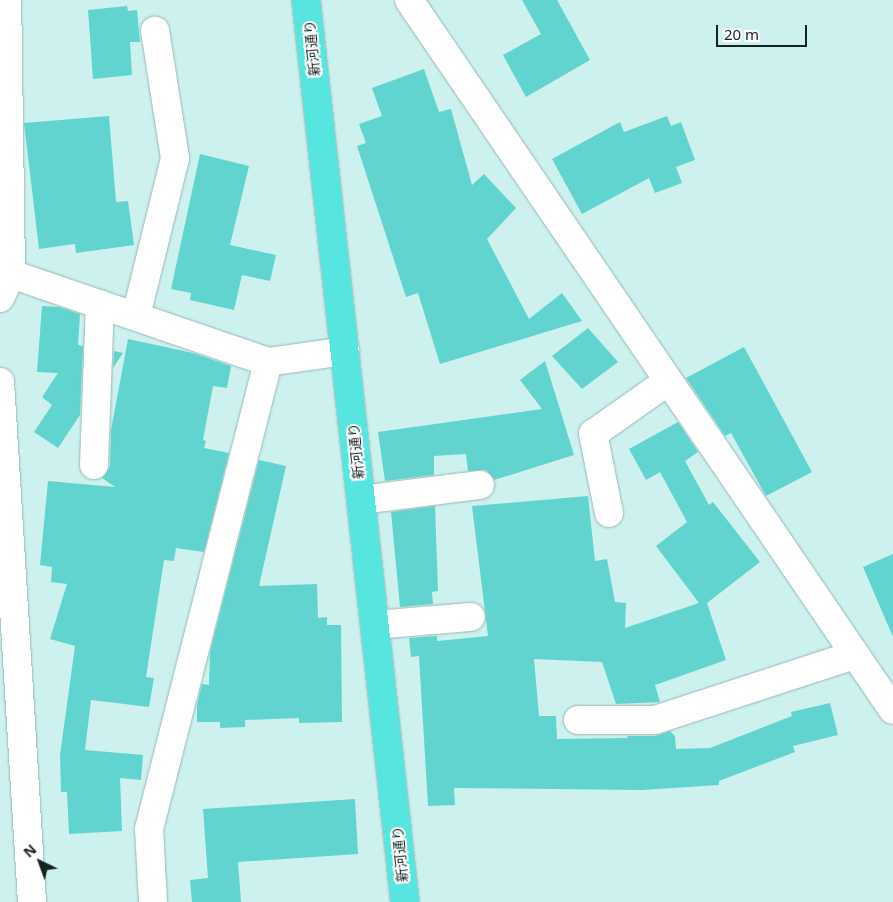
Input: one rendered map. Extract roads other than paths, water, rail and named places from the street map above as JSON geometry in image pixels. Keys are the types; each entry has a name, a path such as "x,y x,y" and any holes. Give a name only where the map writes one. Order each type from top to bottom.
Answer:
{"highway":[{"name":"新河通り","path":"306,0 405,902"}],"street":[{"path":"7,0 6,286 100,304 268,362 345,351"},
{"path":"409,0 893,710"},
{"path":"136,316 175,158 155,31"},
{"path":"94,465 100,304"},
{"path":"153,902 149,829 268,362"},
{"path":"609,513 592,434 668,381"},
{"path":"0,382 32,902"},
{"path":"361,500 480,485"},
{"path":"375,626 471,617"},
{"path":"578,720 655,720 854,655"}]}
